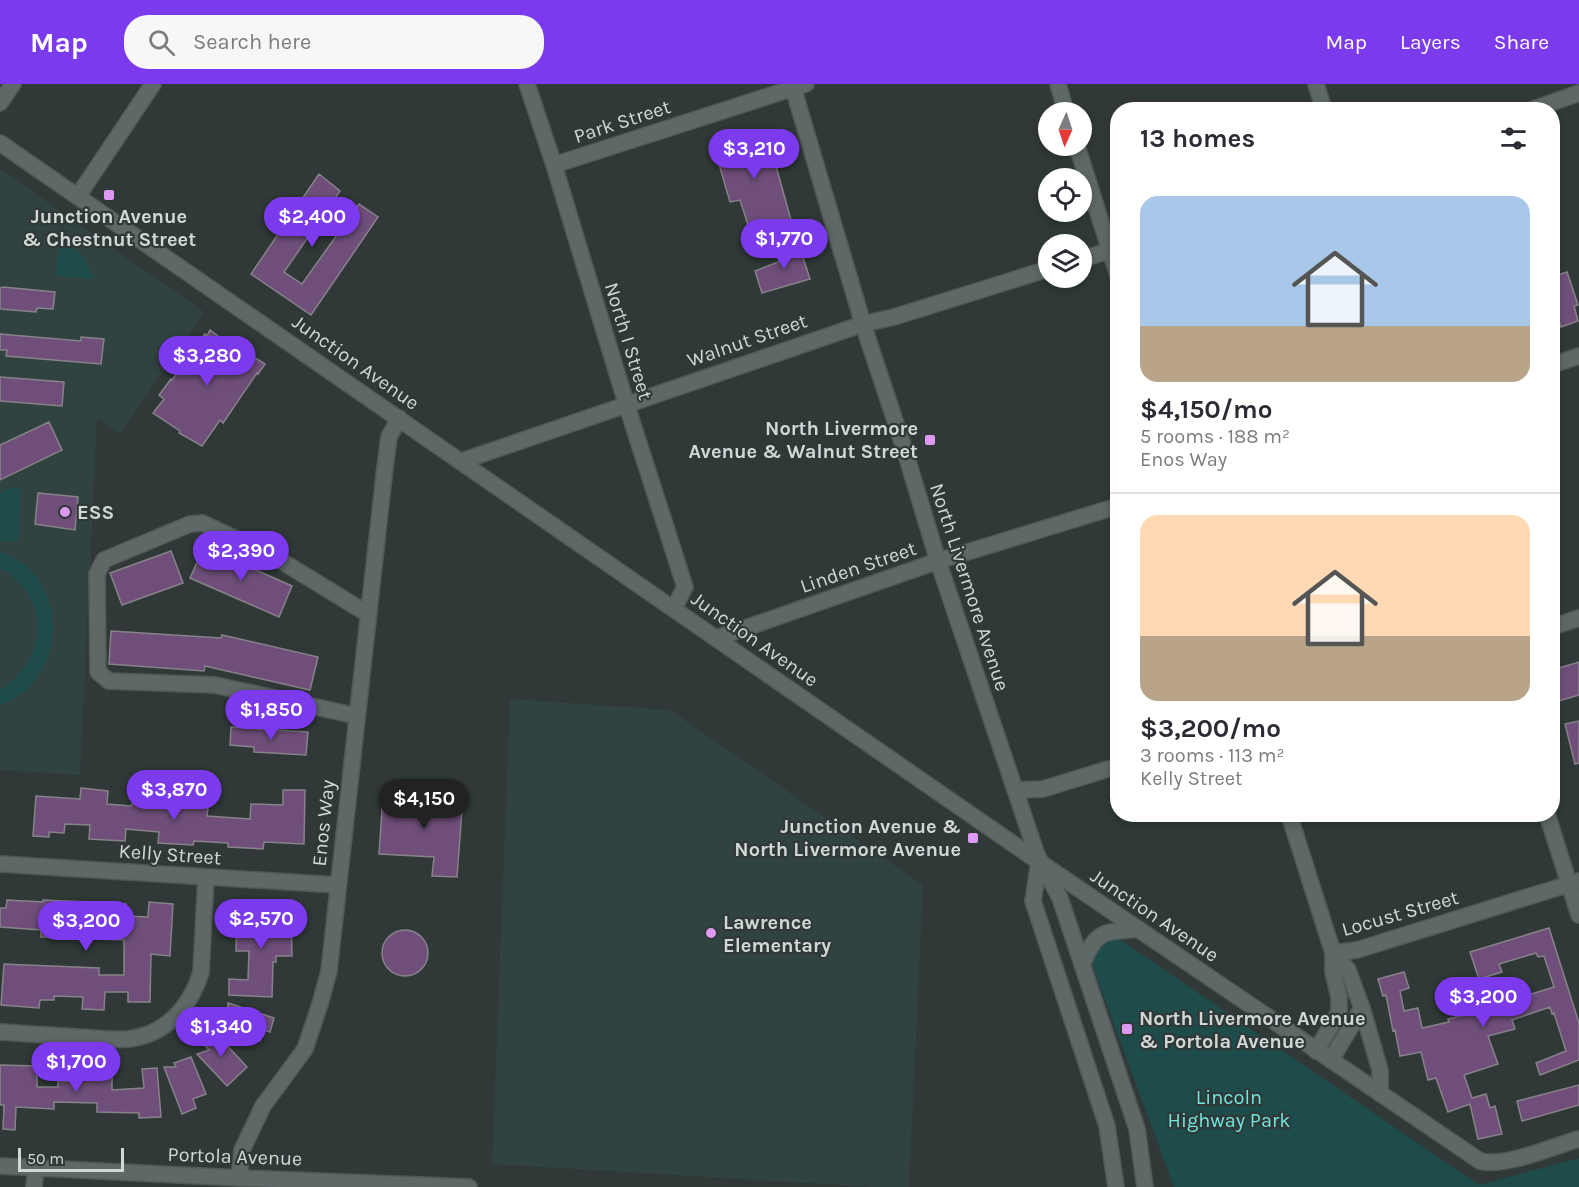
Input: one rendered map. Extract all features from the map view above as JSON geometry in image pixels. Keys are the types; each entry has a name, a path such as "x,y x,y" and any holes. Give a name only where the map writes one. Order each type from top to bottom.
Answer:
{"street":[{"path":"0,103 13,84"},
{"path":"78,196 153,84"},
{"name":"North I Street","path":"527,84 685,587 674,608"},
{"path":"1058,84 1063,102"},
{"path":"1316,84 1322,102"},
{"name":"Park Street","path":"554,165 797,85"},
{"name":"North Livermore Avenue","path":"797,85 863,324 938,561 1039,861 1060,898 1137,1129 1145,1187"},
{"path":"1554,102 1579,93"},
{"name":"Junction Avenue","path":"0,143 1039,861 1479,1161 1490,1164 1503,1162 1579,1139"},
{"path":"1081,156 1110,239"},
{"path":"1092,256 1110,251"},
{"name":"Walnut Street","path":"462,461 863,324 894,317 1038,273"},
{"path":"1560,362 1579,356"},
{"name":"Enos Way","path":"239,1178 242,1150 263,1106 305,1048 329,971 389,437 399,417"},
{"name":"Linden Street","path":"717,638 938,561 1110,508"},
{"path":"357,716 215,685 109,681 98,672 97,574 104,560 190,524 202,523 278,559 368,614"},
{"path":"1560,624 1579,618"},
{"path":"1015,790 1043,789 1110,768"},
{"path":"1292,822 1333,953 1348,970 1362,1008 1380,1070 1380,1094"},
{"path":"1550,822 1574,882 1579,915"},
{"name":"North Livermore Avenue","path":"1039,861 1033,901 1107,1126 1116,1187"},
{"name":"Kelly Street","path":"0,864 338,885"},
{"path":"0,1032 131,1039 147,1035 177,1016 189,1002 197,987 201,972 207,877"},
{"name":"Locust Street","path":"1316,1051 1339,1012 1339,997 1333,972 1333,953 1357,950 1574,882"},
{"path":"1082,965 1091,944 1098,936 1107,932 1138,929"},
{"path":"1331,1060 1362,1008"},
{"name":"Portola Avenue","path":"0,1166 469,1187"},
{"path":"34,1187 36,1168"}],"shaded area":[{"path":"0,169 204,312 120,434 97,419 80,775 0,770"},
{"name":"Lawrence Elementary","path":"510,699 670,710 923,885 909,1187 875,1187 492,1164"}],"green space":[{"path":"59,242 71,247 81,256 89,266 93,279 56,276"},
{"path":"11,488 20,489 18,542 0,541 0,493"},
{"path":"0,551 28,568 43,588 50,607 53,627 51,647 34,682 19,695 0,705 0,689 16,677 28,662 35,646 38,628 35,611 28,594 17,580 0,568"},
{"name":"Lincoln Highway Park","path":"1103,928 1479,1185 1579,1158 1579,1187 1174,1187 1086,948"}],"building":[{"path":"766,130 791,220 750,231 740,200 730,202 714,147"},
{"path":"319,174 340,191 284,272 302,284 359,204 378,217 311,315 251,274"},
{"path":"798,242 810,279 762,293 755,271 783,260 780,249"},
{"path":"1567,272 1578,305 1574,306 1578,321 1561,327 1560,324 1560,274"},
{"path":"0,288 55,292 53,309 37,308 36,312 0,309"},
{"path":"210,330 265,364 223,423 220,420 202,446 179,433 180,431 153,413 164,399 159,395"},
{"path":"0,334 81,341 81,337 104,339 101,364 6,356 7,350 0,350"},
{"path":"0,377 64,382 62,406 0,401"},
{"path":"49,422 62,450 0,480 0,445"},
{"path":"38,493 78,497 75,530 35,524"},
{"path":"204,547 292,586 279,617 190,578"},
{"path":"171,551 183,583 122,605 110,573"},
{"path":"111,631 221,638 222,635 318,657 310,690 205,666 204,671 109,664"},
{"path":"1579,662 1579,695 1560,701 1560,668"},
{"path":"1579,721 1579,763 1575,764 1565,724"},
{"path":"231,727 308,732 306,755 254,752 254,747 230,745"},
{"path":"81,788 108,791 107,804 131,806 132,803 208,808 207,816 250,819 251,804 283,805 283,790 305,790 304,844 264,842 263,849 228,847 228,843 194,841 193,845 158,843 159,832 126,829 125,841 89,839 90,825 65,824 64,833 49,832 49,837 33,836 36,796 80,799"},
{"path":"438,794 463,796 457,877 432,876 434,857 379,854 383,795 437,802"},
{"path":"7,900 90,902 89,916 111,917 111,904 126,904 126,916 148,917 149,902 173,904 170,956 151,954 150,1002 128,1002 128,992 105,992 104,1010 82,1009 83,997 54,996 54,1000 40,1000 39,1008 1,1005 4,964 99,968 99,975 124,975 124,940 41,937 41,930 0,927 0,908 6,908"},
{"path":"237,911 291,914 292,956 276,956 276,962 273,962 272,997 229,995 229,979 248,980 249,951 236,951"},
{"path":"1549,928 1579,1023 1579,1060 1540,1075 1536,1063 1566,1051 1550,1007 1512,1020 1515,1029 1488,1036 1498,1064 1464,1075 1472,1098 1486,1094 1490,1108 1495,1106 1502,1134 1478,1139 1470,1104 1448,1112 1436,1078 1428,1080 1421,1052 1400,1056 1386,995 1383,996 1378,979 1404,972 1409,988 1400,991 1404,1011 1418,1008 1422,1028 1449,1022 1448,1019 1481,1011 1482,1014 1524,1002 1522,997 1554,987 1544,956 1538,957 1536,953 1499,964 1502,972 1479,979 1470,952"},
{"path":"405,930 414,931 422,936 427,944 427,962 422,970 414,975 405,976 396,975 388,970 383,962 382,953 383,944 388,936 396,931"},
{"path":"228,1003 274,1018 270,1032 264,1030 260,1041 214,1026 219,1010 228,1013"},
{"path":"210,1027 247,1067 227,1086 197,1054 209,1050 199,1039"},
{"path":"191,1057 206,1094 193,1099 196,1108 182,1114 164,1067 176,1067 174,1063"},
{"path":"0,1065 37,1066 37,1087 58,1087 58,1081 70,1081 71,1069 112,1072 112,1090 144,1088 142,1069 157,1068 161,1117 139,1118 139,1113 97,1112 97,1103 54,1102 54,1109 16,1107 15,1130 3,1129 4,1105 0,1105"},
{"path":"1579,1085 1579,1105 1522,1121 1517,1101"}],"place":[{"name":"Junction Avenue & Chestnut Street","path":"109,195"},
{"name":"North Livermore Avenue & Walnut Street","path":"930,440"},
{"name":"ESS","path":"65,512"},
{"name":"Junction Avenue & North Livermore Avenue","path":"973,838"},
{"name":"Lawrence Elementary","path":"711,933"},
{"name":"North Livermore Avenue & Portola Avenue","path":"1127,1029"}]}
